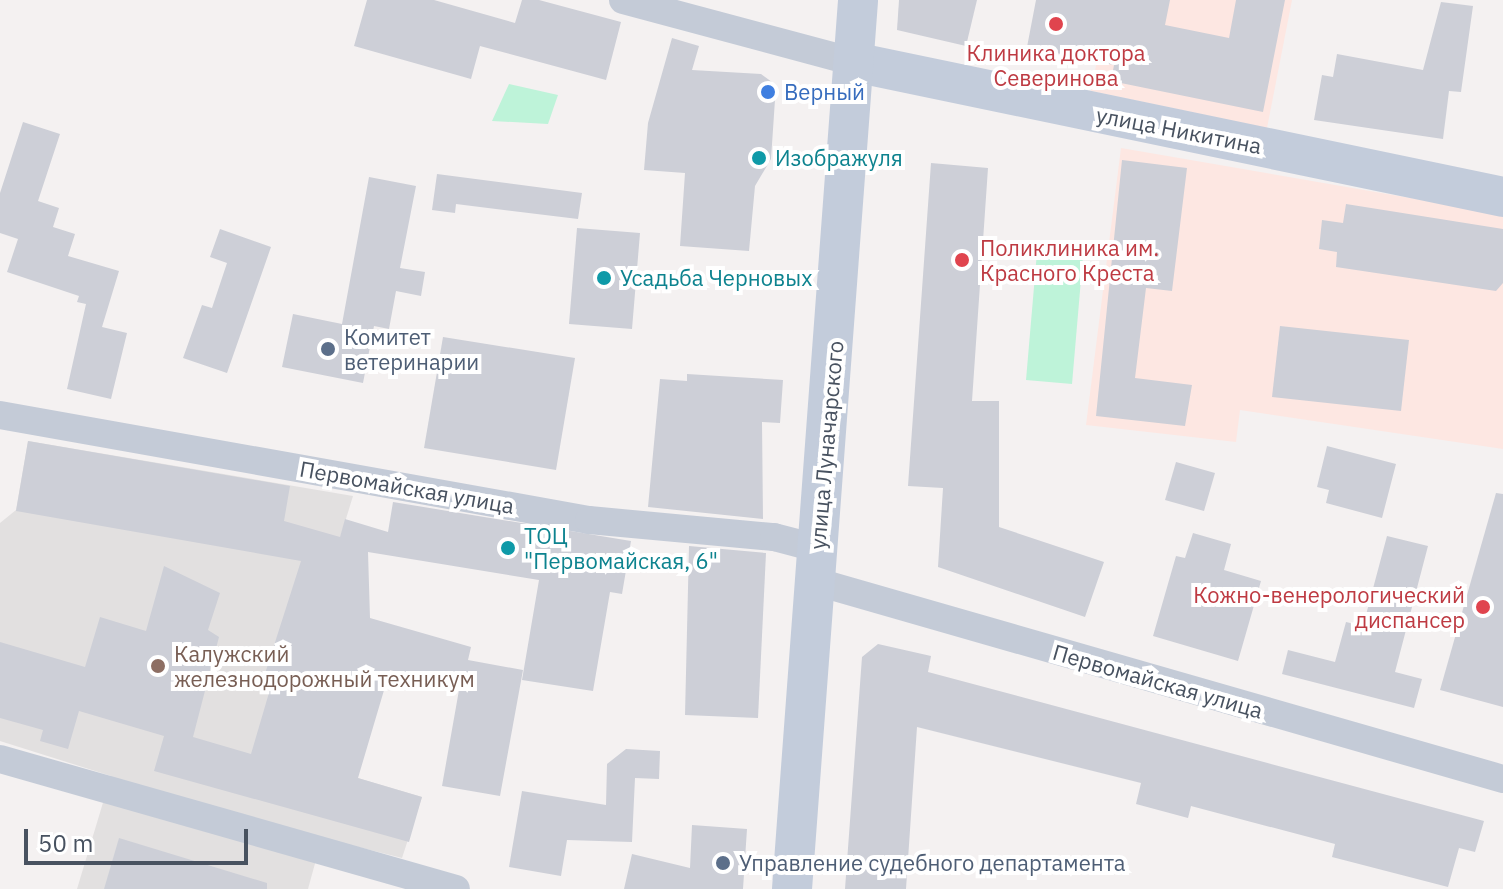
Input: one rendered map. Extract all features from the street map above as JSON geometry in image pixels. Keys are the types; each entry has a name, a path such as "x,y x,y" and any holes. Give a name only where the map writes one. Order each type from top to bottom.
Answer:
{"main road":[{"name":"улица Луначарского","path":"792,889 858,0"},
{"name":"улица Никитина","path":"854,62 1503,197"}],"street":[{"path":"623,0 854,62"},
{"name":"Первомайская улица","path":"0,415 589,520 774,537 815,564 1503,779"},
{"path":"0,759 456,889"}],"shaded area":[{"path":"1109,0 1292,0 1267,128 1091,91"},
{"path":"1121,148 1503,214 1503,449 1240,410 1236,442 1086,425"},
{"name":"Калужский железнодорожный техникум","path":"28,441 353,496 325,587 290,758 422,797 402,858 322,838 308,889 77,889 111,776 0,741 0,523 16,510"}],"green space":[{"path":"509,84 558,95 548,124 492,121"},
{"path":"1037,252 1083,256 1072,384 1026,380"}],"building":[{"path":"367,0 434,0 515,23 522,0 539,0 621,22 606,80 480,46 471,79 354,46"},
{"path":"899,0 977,0 966,46 897,30"},
{"path":"1036,0 1170,0 1165,25 1229,38 1236,0 1285,0 1263,112 1111,81 1114,65 1027,47"},
{"path":"1441,2 1473,6 1461,92 1449,91 1443,139 1314,120 1322,75 1333,77 1337,54 1423,70"},
{"path":"672,38 699,46 692,70 761,74 776,85 771,159 755,186 749,251 680,246 685,173 644,170 648,123"},
{"path":"23,122 60,134 38,201 59,208 53,227 75,234 68,256 119,271 102,327 127,333 111,399 67,389 86,304 77,302 79,296 7,272 18,239 0,233 0,193"},
{"path":"1122,160 1187,168 1172,291 1146,288 1135,378 1192,385 1185,426 1096,416"},
{"path":"931,163 988,168 972,401 999,401 999,527 1104,562 1085,617 938,567 943,488 908,486"},
{"path":"437,174 582,193 578,219 456,204 455,213 432,210"},
{"path":"369,177 416,186 400,268 425,272 421,296 396,291 389,329 374,326 363,383 282,367 293,314 342,324"},
{"path":"1346,204 1503,229 1503,283 1496,291 1336,267 1337,252 1319,249 1322,220 1343,223"},
{"name":"Усадьба Черновых","path":"577,228 640,233 632,329 569,324"},
{"path":"220,229 271,247 227,373 183,358 202,305 212,308 227,263 210,257"},
{"path":"1280,326 1409,340 1401,411 1272,397"},
{"path":"443,337 575,358 556,470 424,448"},
{"path":"687,374 783,380 780,423 762,422 763,519 648,507 660,379 687,381"},
{"path":"28,441 290,486 284,521 340,537 345,519 388,532 393,502 631,541 622,594 610,592 593,691 522,680 539,580 368,552 370,618 471,647 468,660 523,670 500,796 442,786 459,690 390,670 358,778 422,797 409,842 154,771 164,736 79,711 68,749 40,741 43,730 0,718 0,642 85,667 100,617 146,631 164,566 220,593 208,630 219,637 193,737 251,754 271,686 262,683 301,561 16,511"},
{"path":"1327,446 1396,464 1382,518 1326,503 1329,490 1317,487"},
{"path":"1176,462 1215,473 1204,511 1165,500"},
{"name":"Кожно-венерологический диспансер","path":"1496,493 1503,494 1503,707 1440,690"},
{"path":"1193,533 1231,544 1224,570 1261,581 1238,661 1153,636 1176,556 1185,558"},
{"path":"1387,536 1428,546 1395,672 1422,679 1414,708 1282,674 1288,650 1335,662 1346,622 1363,626"},
{"path":"689,546 766,553 758,718 685,715"},
{"path":"878,644 931,656 928,672 1484,821 1475,852 1459,848 1448,887 1332,857 1335,844 1191,806 1188,818 1136,804 1141,783 917,727 906,889 845,889 862,657"},
{"path":"626,749 660,751 659,779 635,778 632,842 567,840 561,876 509,867 522,791 606,805 607,764"},
{"name":"Управление судебного департамента","path":"692,825 747,829 743,889 624,889 632,854 690,868"},
{"path":"119,838 267,883 267,889 104,889"}],"place":[{"name":"Клиника доктора Северинова","path":"1056,24"},
{"name":"Верный","path":"768,92"},
{"name":"Изображуля","path":"759,158"},
{"name":"Поликлиника им. Красного Креста","path":"962,260"},
{"name":"Усадьба Черновых","path":"604,278"},
{"name":"Комитет ветеринарии","path":"328,349"},
{"name":"ТОЦ \"Первомайская, 6\"","path":"508,548"},
{"name":"Кожно-венерологический диспансер","path":"1483,607"},
{"name":"Калужский железнодорожный техникум","path":"158,666"},
{"name":"Управление судебного департамента","path":"723,863"}]}
